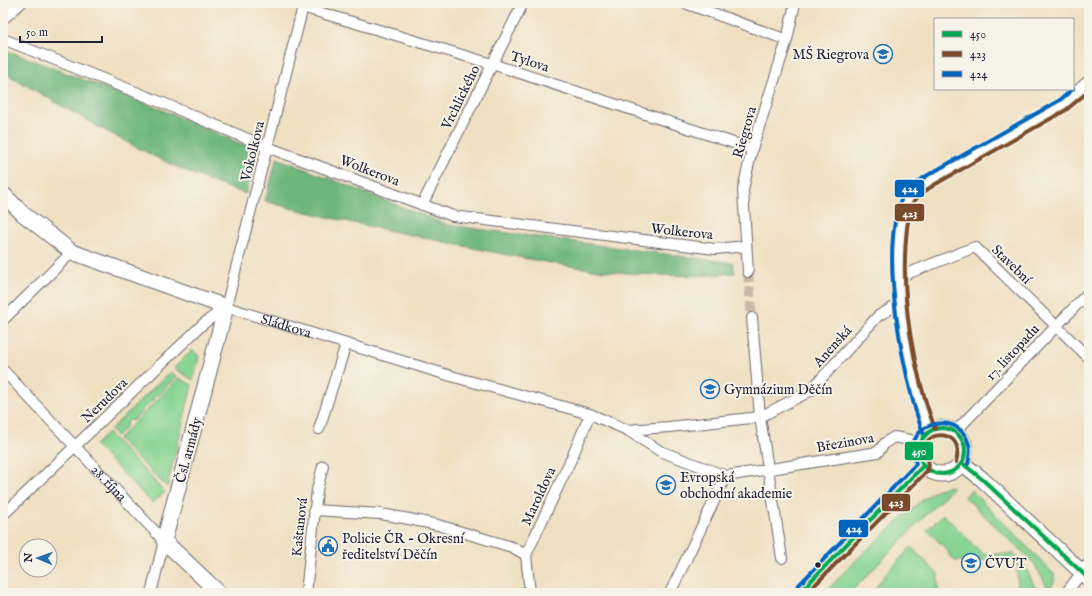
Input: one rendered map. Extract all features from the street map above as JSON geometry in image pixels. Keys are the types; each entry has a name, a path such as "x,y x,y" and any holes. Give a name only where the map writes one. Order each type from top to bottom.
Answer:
{"main road":[{"name":"Sládkova","path":"3,194 23,214 72,252 226,307"},
{"name":"Čsl. armády","path":"164,541 226,307"},
{"path":"942,428 955,432 963,441 965,452 962,464 954,471 943,475 932,473 923,466 919,456 919,446 922,438 929,432 942,428"},
{"path":"962,464 982,479 1086,571"},
{"path":"799,593 923,466"},
{"name":"28. října","path":"164,541 219,593"}],"street":[{"path":"3,19 22,3"},
{"name":"Vrchlického","path":"422,205 523,3"},
{"path":"685,3 787,40"},
{"name":"Riegrova","path":"748,272 743,190 752,149 787,40 795,3"},
{"name":"Tylova","path":"301,4 492,64 752,149"},
{"name":"Vokolkova","path":"226,307 249,220 301,4"},
{"name":"Wolkerova","path":"3,39 163,102 267,146 452,216 715,250 746,246"},
{"path":"929,432 918,402 901,303 899,277 902,220 907,202 913,193 931,180 1063,105 1089,83"},
{"name":"Stavební","path":"899,277 975,247 1089,358"},
{"path":"3,320 72,252"},
{"name":"17. listopadu","path":"955,432 1089,292"},
{"name":"Anenská","path":"760,417 810,391 878,316 901,303"},
{"name":"Sládkova","path":"226,307 451,376 590,414 627,430 660,451 726,476"},
{"name":"Nerudova","path":"3,515 203,324 226,307"},
{"path":"752,318 760,417 782,558"},
{"path":"319,429 346,344"},
{"name":"28. října","path":"3,370 164,541"},
{"name":"Maroldova","path":"526,555 573,455 590,414"},
{"path":"627,430 760,417"},
{"name":"Březinova","path":"768,469 878,452 885,443 894,437 910,440 919,446"},
{"name":"Kaštanová","path":"306,593 314,510 323,466"},
{"path":"670,593 726,476 768,469"},
{"path":"314,510 381,514 409,519 438,525 512,547 526,555 530,593"},
{"name":"Čsl. armády","path":"151,593 164,541"},
{"path":"1066,593 1086,571"}],"green space":[{"path":"3,49 160,109 258,151 246,194 214,183 152,155 92,123 3,72"},
{"path":"277,158 448,225 733,263 735,273 662,275 589,269 516,257 348,222 290,208 265,201"},
{"path":"192,350 199,356 193,380 174,368"},
{"path":"170,372 177,377 166,386 167,387 158,396 157,394 146,407 145,406 142,409 143,411 132,421 130,420 126,424 127,426 116,436 110,430"},
{"path":"179,378 192,385 167,487 118,439"},
{"path":"108,433 165,492 152,503 95,445"},
{"path":"949,486 953,487 850,593 824,593 858,558 921,501 936,490"},
{"path":"971,490 1054,574 1054,582 1049,590 1034,563 965,497"},
{"path":"943,514 983,554 1015,554 1023,563 1038,593 1018,593 1017,565 1011,559 955,561 948,554 949,552 927,530"},
{"path":"911,547 938,574 938,593 872,593 884,576"}],"tunnel":[{"path":"748,272 752,318"}],"transit line":[{"name":"424","path":"923,433 915,410 908,381 901,350 896,316 892,252 895,223 901,200 909,189 924,177 1060,100 1072,90"},
{"name":"423","path":"935,429 920,383 910,335 907,311 905,263 907,225 911,207 920,195 934,185 1066,110 1089,91"},
{"name":"424","path":"795,589 916,464 913,452 914,441 919,433 927,427 937,424 947,424 956,427 964,434 970,447 968,464"},
{"name":"450","path":"938,428 946,428 955,432 961,438 965,451 961,464 955,470 946,474 938,474 929,470 923,464 919,455 919,447 923,438 929,432 938,428"},
{"name":"423","path":"807,593 928,470 929,463 926,453 926,446 930,439 939,435 952,439 957,449 956,462"},
{"name":"450","path":"962,463 982,479 1089,579"},
{"name":"450","path":"799,593 923,466"}],"place":[{"name":"MŠ Riegrova","path":"883,54"},
{"name":"Gymnázium Děčín","path":"710,389"},
{"name":"Evropská obchodní akademie","path":"666,485"},
{"name":"Policie ČR - Okresní ředitelství Děčín","path":"328,546"},
{"name":"ČVUT","path":"971,563"}]}
